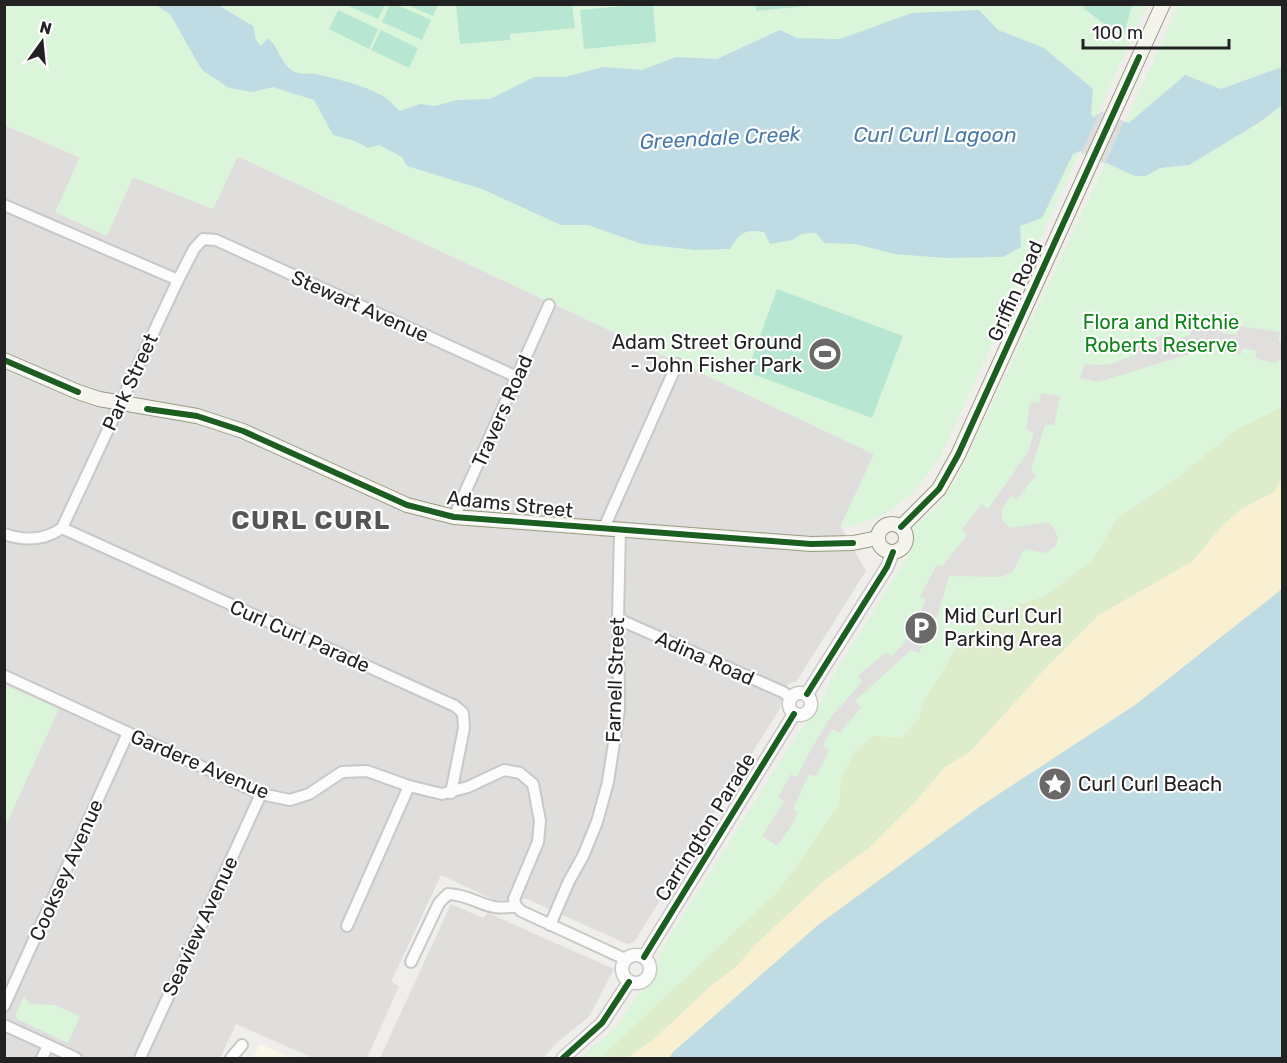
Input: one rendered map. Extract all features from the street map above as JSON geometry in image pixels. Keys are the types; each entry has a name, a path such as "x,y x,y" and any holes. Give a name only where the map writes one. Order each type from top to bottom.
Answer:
{"main road":[{"name":"Griffin Road","path":"901,527 939,489 950,470 1163,4"},
{"name":"Adams Street","path":"4,360 78,392 119,404 173,412 217,422 243,431 407,505 454,517 811,544 854,543 878,538"},
{"path":"888,524 905,530 907,540 902,548 893,552 884,550 878,538 881,529 888,524"}],"street":[{"path":"4,205 178,280"},
{"name":"Park Street","path":"62,528 178,280 194,249 203,240"},
{"name":"Stewart Avenue","path":"203,240 216,240 517,377"},
{"name":"Travers Road","path":"454,517 549,305"},
{"path":"603,530 677,364"},
{"path":"4,534 18,538 44,538 62,528"},
{"name":"Curl Curl Parade","path":"62,528 455,706 463,713 464,728 451,793"},
{"name":"Farnell Street","path":"550,925 597,822 608,782 618,710 620,531"},
{"path":"807,694 887,567 893,552"},
{"name":"Adina Road","path":"618,620 783,692 791,698"},
{"name":"Gardere Avenue","path":"5,676 261,794 290,800 309,794 342,772 350,771 367,771 409,786 442,794 468,788 504,770 520,773 533,784 540,821 538,842 514,899 516,906"},
{"path":"796,693 807,694 812,704 809,712 802,715 794,714 789,705 791,698 796,693"},
{"name":"Carrington Parade","path":"644,957 794,714"},
{"name":"Cooksey Avenue","path":"4,1006 128,733"},
{"path":"347,926 409,786"},
{"name":"Seaview Avenue","path":"140,1059 261,794"},
{"path":"411,962 439,903 448,894 459,895 494,909 516,906 521,911 625,959"},
{"path":"632,954 644,957 649,964 649,974 642,982 629,982 622,972 622,963 632,954"},
{"path":"563,1059 602,1023 629,982"},
{"path":"4,1025 76,1059"},
{"path":"42,1059 48,1046"},
{"path":"231,1059 242,1046"}],"shaded area":[{"path":"4,125 81,158 107,235 133,177 213,209 237,156 874,454 841,527 866,571 796,682 788,684 779,710 634,942 627,944 527,899 494,900 441,875 391,982 399,986 367,1058 313,1058 236,1024 220,1058 5,1058"},
{"path":"1222,324 1222,333 1236,335 1239,326 1280,332 1278,341 1282,342 1282,361 1277,360 1276,364 1255,358 1257,351 1243,348 1241,354 1217,352 1218,345 1189,347 1190,354 1098,382 1080,378 1085,364 1111,364 1135,355 1132,347 1170,332 1174,341 1191,335 1189,327"},
{"name":"Mid Curl Curl Parking Area","path":"1041,393 1060,396 1054,425 1045,425 1031,470 1036,475 1017,500 1011,496 1001,511 1003,521 1009,528 1047,522 1052,525 1058,538 1055,547 1046,553 1024,549 1012,573 1000,577 949,576 938,614 919,653 911,650 855,701 861,707 840,733 832,729 823,745 829,750 816,776 809,774 793,809 798,813 777,846 762,836 784,801 778,797 791,774 797,777 830,718 862,682 858,676 886,652 892,656 905,642 926,599 920,596 937,565 942,567 967,535 962,529 982,504 988,509 1028,452 1034,433 1026,430 1030,402 1039,403"},
{"path":"451,904 483,918 488,913 614,969 589,1017 555,1044 544,1058 380,1058"},
{"path":"260,1044 292,1058 253,1058"}],"green space":[{"path":"385,4 378,19 346,5"},
{"path":"390,4 431,20 422,40 382,22"},
{"path":"438,4 433,16 408,5"},
{"path":"806,4 806,6 756,11 755,5"},
{"path":"5,5 1147,5 941,455 922,482 899,504 872,519 840,527 874,454 238,156 213,209 133,177 107,236 55,212 80,157 5,125"},
{"path":"456,5 572,5 575,28 510,34 510,40 460,44"},
{"path":"653,5 656,42 584,49 580,10"},
{"path":"1084,5 1132,5 1123,38 1083,8"},
{"path":"1179,5 1282,5 1282,67 1221,89 1185,75 1129,123 1126,121"},
{"path":"338,10 378,29 369,49 329,29"},
{"path":"381,30 418,48 409,68 371,50"},
{"name":"Flora and Ritchie Roberts Reserve","path":"1282,105 1282,407 1236,430 1169,484 1118,518 1090,562 1045,596 982,616 960,642 924,701 918,720 902,737 873,736 855,751 841,779 839,805 780,889 600,1058 580,1058 617,1027 639,993 656,978 660,952 795,738 819,707 831,679 911,551 914,526 935,510 958,477 1105,164 1146,176 1160,168 1189,165 1260,122"},
{"name":"Adam Street Ground - John Fisher Park","path":"777,289 903,336 872,418 747,372"},
{"path":"1282,407 1282,479 1274,492 1241,509 1222,526 1193,561 1099,615 1046,668 970,752 945,767 916,801 868,849 823,882 754,946 737,966 711,986 653,1040 627,1058 600,1058 780,889 839,805 841,779 855,751 873,736 902,737 918,720 924,701 960,642 983,616 1045,596 1090,562 1118,518 1169,484 1236,430"},
{"path":"5,685 59,709 5,827"},
{"path":"24,997 30,1004 54,1005 80,1016 68,1043 17,1019 16,1014"}],"sand":[{"name":"Curl Curl Beach","path":"1282,479 1282,733 854,1058 627,1058 653,1040 711,986 737,966 754,946 823,882 868,849 916,801 945,767 970,752 1046,668 1099,615 1193,561 1222,526 1241,509 1274,492"}],"water":[{"name":"Curl Curl Lagoon","path":"156,5 218,5 253,26 256,40 261,46 268,38 285,64 293,71 316,74 363,87 386,98 400,111 420,104 435,106 457,100 490,99 534,77 565,77 603,67 642,70 676,57 717,59 780,30 797,38 840,39 912,13 979,10 998,30 1044,48 1093,89 1091,114 1094,118 1097,114 1129,123 1185,75 1221,89 1282,67 1282,105 1260,122 1189,165 1160,168 1146,176 1135,176 1080,151 1073,154 1042,218 1020,226 1021,247 1003,257 946,258 894,254 856,244 824,243 816,233 802,234 792,240 770,244 764,232 752,231 740,235 730,249 695,250 642,244 588,225 561,225 482,189 407,166 402,157 379,145 368,148 355,141 333,135 314,100 273,87 253,92 229,88 202,70 170,14"},
{"path":"1282,589 1282,1058 669,1058 673,1052 818,925 982,805 1135,705"}],"pier":[{"path":"1100,111 1124,121 1105,164 1081,153"}],"cycle path":[{"path":"901,527 939,489 958,455 1139,57"},
{"path":"4,360 78,392"},
{"path":"147,409 197,416 243,431 407,505 454,517 811,544 853,543"},
{"path":"807,694 887,567 893,552"},
{"path":"644,957 794,714"},
{"path":"563,1058 602,1023 629,982"}],"place":[{"name":"Adam Street Ground - John Fisher Park","path":"825,354"},
{"name":"Mid Curl Curl Parking Area","path":"921,628"},
{"name":"Curl Curl Beach","path":"1055,784"}],"district":[{"name":"CURL CURL","path":"311,520"}],"water label":[{"name":"Greendale Creek","path":"720,138"}]}
